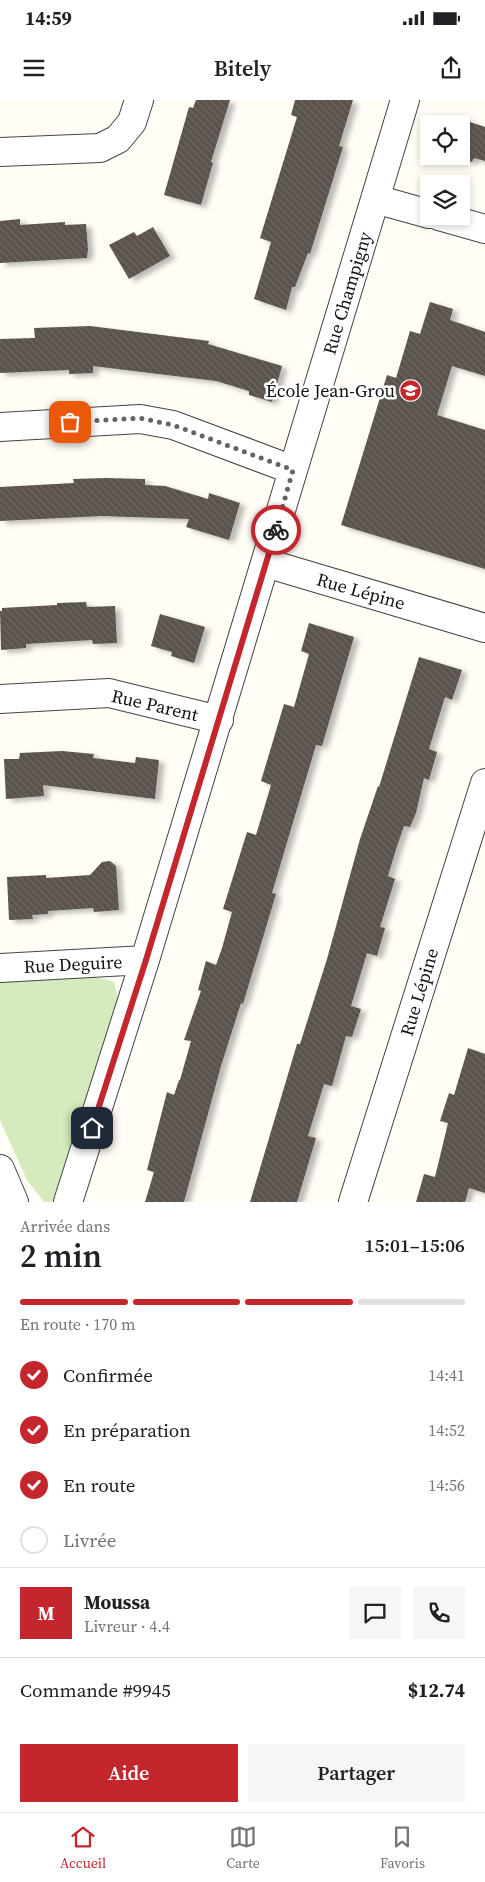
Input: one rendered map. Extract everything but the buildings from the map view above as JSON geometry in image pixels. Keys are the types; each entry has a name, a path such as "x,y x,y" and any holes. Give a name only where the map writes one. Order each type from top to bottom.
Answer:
{"street":[{"path":"0,152 100,148 118,139 132,122 139,100"},
{"name":"Rue Champigny","path":"68,1202 146,960 405,100"},
{"path":"375,199 420,212"},
{"path":"470,225 485,229"},
{"path":"0,426 140,418 173,425 293,470"},
{"name":"Rue Lépine","path":"266,563 485,628"},
{"name":"Rue Parent","path":"0,699 109,693 219,720"},
{"name":"Rue Lépine","path":"353,1202 485,783"},
{"name":"Rue Deguire","path":"0,968 146,960"},
{"path":"0,1169 14,1202"}],"green space":[{"path":"93,976 114,982 119,1004 67,1185 52,1202 44,1202 27,1180 0,1120 0,978"}],"way so far":[{"path":"70,422 140,418 173,425 293,470 276,530"}],"place":[{"name":"École Jean-Grou","path":"411,390"}],"route":[{"path":"92,1128 146,960 276,530"}]}
